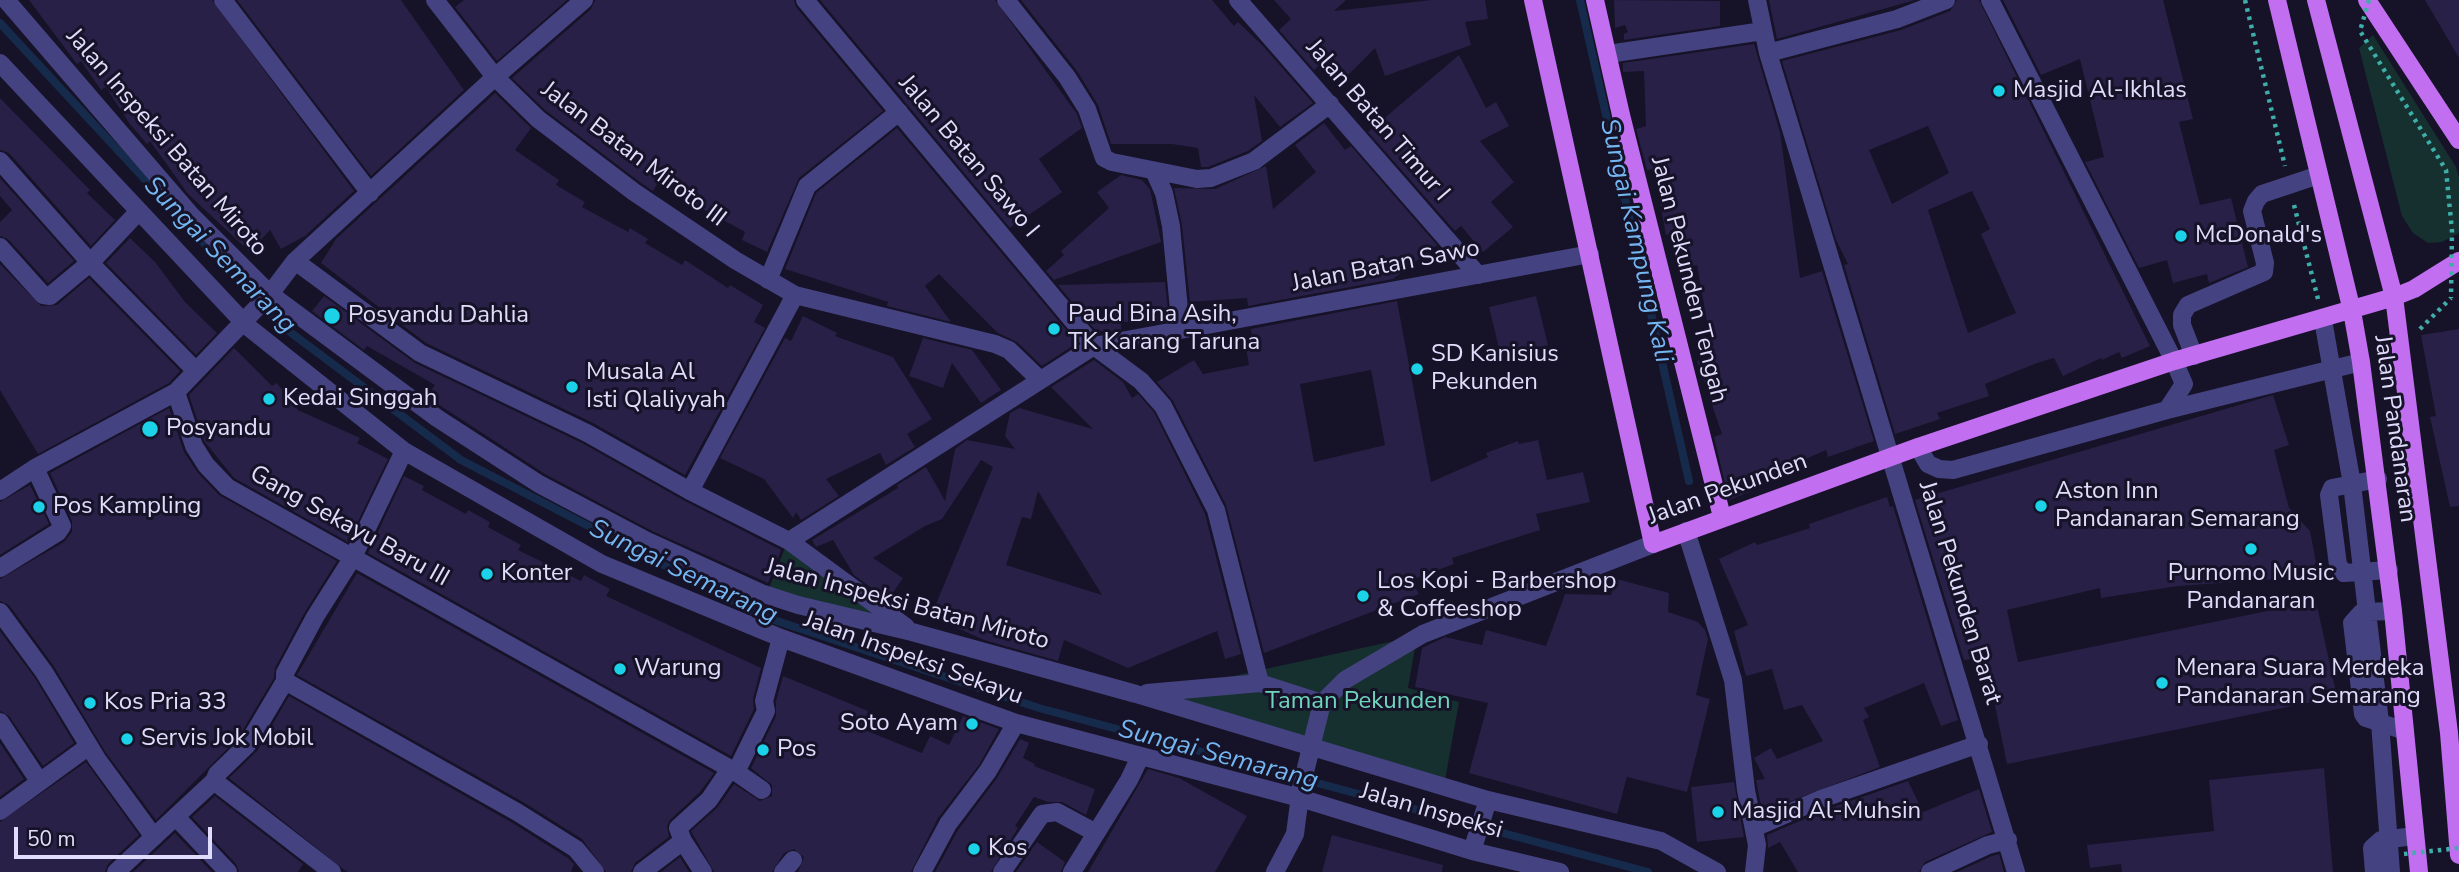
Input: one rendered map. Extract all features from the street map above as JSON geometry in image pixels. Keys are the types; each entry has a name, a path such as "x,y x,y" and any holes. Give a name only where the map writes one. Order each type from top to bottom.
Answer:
{"main road":[{"path":"1533,0 1653,544"},
{"name":"Jalan Pekunden Tengah","path":"1595,0 1723,517"},
{"name":"Jalan Pandanaran","path":"2277,0 2352,311 2361,362 2389,570 2418,872"},
{"name":"Jalan Pandanaran","path":"2316,0 2393,297 2454,731 2459,855"},
{"path":"2368,0 2459,140"},
{"name":"Jalan Pekunden","path":"1653,544 1891,456 2174,362 2323,320 2393,297 2414,289 2459,261"}],"street":[{"name":"Jalan Inspeksi Batan Miroto","path":"6,0 191,215 267,297 437,418 539,484 595,514 761,593 1136,694 1309,754 1487,806 1661,841 1717,872"},
{"path":"223,0 370,193"},
{"name":"Jalan Batan Miroto III","path":"435,0 495,77 538,119 634,192 768,280 795,295 995,344 1009,351 1039,379"},
{"path":"0,491 35,468 177,391 267,297 295,261 495,77 584,0"},
{"name":"Jalan Batan Sawo I","path":"805,0 1094,346 1141,381 1163,406 1216,510 1260,683"},
{"path":"1006,0 1074,87 1087,109 1104,158 1197,179 1234,171 1254,161 1330,104"},
{"path":"1757,0 1768,53 1891,456"},
{"path":"1768,53 1897,19 1946,0"},
{"path":"1990,0 2184,384 2167,410"},
{"name":"Jalan Batan Timur I","path":"1243,2 1478,275"},
{"path":"1608,54 1763,31"},
{"name":"Jalan Inspeksi Sekayu","path":"0,64 139,211 246,318 404,450 602,564 781,638 1045,731"},
{"path":"768,280 807,186 899,112"},
{"path":"0,161 91,262 196,371"},
{"path":"1154,171 1164,194 1171,226 1181,330"},
{"path":"2194,356 2182,325 2182,315 2188,306 2264,272 2265,263 2252,211 2262,194 2319,176"},
{"path":"0,247 46,296 52,295 91,262 139,211"},
{"name":"Jalan Batan Sawo","path":"789,541 1094,346 1590,254"},
{"path":"295,261 421,353 587,433 690,491 789,541 912,632"},
{"path":"690,491 795,295"},
{"path":"2323,320 2334,368 2353,484 2380,722 2391,872"},
{"path":"1918,447 1928,464 1939,470 1953,470 2167,410 2361,362"},
{"name":"Gang Sekayu Baru III","path":"177,391 194,446 206,465 227,487 733,771 762,790"},
{"path":"116,872 214,781 217,774 247,745 285,681 285,673 316,617 354,557 404,450"},
{"name":"Jalan Pekunden Barat","path":"1891,456 2016,872"},
{"path":"0,568 58,532 62,526 35,468"},
{"path":"2378,479 2332,488 2329,495 2338,565 2344,573 2389,570"},
{"path":"1686,531 1733,680 1757,845 1754,872"},
{"name":"Jalan Pekunden","path":"1322,704 1345,680 1423,634 1653,544"},
{"path":"2367,612 2393,611"},
{"path":"0,612 44,672 89,746 154,837"},
{"path":"703,872 682,841 679,825 709,800 733,771 766,711 764,701 781,638"},
{"path":"285,681 567,843 581,853 595,872"},
{"path":"1136,694 1260,683 1322,704 1300,793 1295,834 1275,872"},
{"path":"0,722 39,781"},
{"path":"2380,722 2405,731"},
{"path":"922,872 948,824 988,771 1016,723"},
{"name":"Jalan Inspeksi","path":"1045,731 1140,757 1300,793 1472,849 1560,872"},
{"name":"Jalan Pekunden Barat","path":"1754,828 1821,799 1979,744"},
{"path":"0,811 89,746"},
{"path":"1072,872 1129,780 1140,757"},
{"path":"214,781 329,870"},
{"path":"1472,849 1487,806"},
{"path":"1002,872 1042,814 1056,812 1096,833"},
{"path":"176,817 228,872"},
{"path":"2374,872 2372,848 2381,840 2415,836"},
{"path":"1930,872 1988,845 2008,840"},
{"path":"642,872 682,841"}],"path":[{"path":"2245,0 2323,320"},
{"path":"2368,0 2360,31 2446,170 2452,231 2451,298"},
{"path":"2404,854 2459,848"}],"green space":[{"path":"2373,35 2456,167 2459,178 2459,233 2442,242 2428,243 2413,233 2402,216 2359,48"},
{"path":"787,543 901,630 767,593"},
{"name":"Taman Pekunden","path":"1417,636 1408,688 1459,702 1444,786 1165,697 1215,680"}],"building":[{"path":"29,0 212,0 354,191 305,236 281,249 270,230 250,252 188,194 150,141 147,144 129,123 106,87 101,90 81,61 77,64"},
{"path":"237,0 401,0 464,90 371,176"},
{"path":"464,0 567,0 497,61 455,7"},
{"path":"595,0 794,0 796,7 883,111 799,178 767,252 742,240 745,232 657,184 653,191 641,183 545,110 512,78 591,9"},
{"path":"820,0 995,0 1077,114 1082,128 1039,159 1062,192 1010,228"},
{"path":"1021,0 1212,0 1234,26 1238,22 1263,46 1313,103 1280,127 1254,95 1262,141 1248,151 1208,167 1201,167 1198,148 1172,144 1111,144 1098,105 1077,71"},
{"path":"1274,0 1346,0 1334,11 1432,0 1485,0 1488,19 1465,22 1471,45 1385,76 1375,48 1348,75 1330,55 1314,70 1279,30 1291,19"},
{"path":"1614,0 1720,1 1720,26 1624,40 1624,34 1628,32 1625,25 1615,28"},
{"path":"1769,0 1915,0 1777,39"},
{"path":"1957,0 1979,0 2150,346 2122,358 2119,352 2102,360 2101,358 2063,376 2054,358 2037,363 1985,384 1989,396 1937,413 1940,419 1895,434 1844,265 1848,264 1836,240 1782,61 1901,30 1950,11","holes":["1928,126 1949,173 1892,204 1869,150","1972,191 1990,229 1981,234 2016,313 1968,333 1928,210"]},
{"path":"2003,0 2163,0 2193,119 2179,122 2200,205 2231,198 2248,267 2209,283 2207,274 2173,283 2167,260 2139,268 2085,162 2104,157 2080,59 2041,75"},
{"path":"2425,0 2459,0 2459,58"},
{"path":"1754,44 1780,132 1800,278 1822,271 1874,441 1828,457 1826,450 1749,484 1752,491 1729,500 1714,437 1722,434 1697,361 1713,355 1697,265 1678,269 1671,234 1666,235 1654,169 1647,170 1636,129 1646,126 1644,71 1623,72 1623,63"},
{"path":"1459,55 1486,108 1496,102 1509,126 1480,141 1514,182 1491,202 1513,227 1483,252 1461,226 1455,231 1368,132"},
{"path":"495,93 531,128 515,150 559,180 556,185 585,202 582,207 628,232 630,228 648,239 645,243 682,265 685,260 728,288 730,285 763,305 754,322 765,328 685,475 593,423 426,343 321,263 336,239"},
{"path":"0,98 90,190 87,193 115,220 91,246 9,153 0,150"},
{"path":"1324,123 1345,150 1351,146 1437,245 1393,279 1248,306 1247,298 1190,302 1182,225 1174,188 1215,189 1266,166 1273,209 1316,172 1295,145"},
{"path":"897,128 1077,343 1042,366 1017,342 998,333 939,274 925,286 951,322 887,306 888,302 785,269 816,193"},
{"path":"1121,175 1142,180 1150,189 1161,242 1054,280 1046,271 1064,255 1061,251 1109,208 1097,192"},
{"path":"0,178 74,261 48,283 8,239 0,236 0,222 12,210 0,196"},
{"path":"130,238 155,262 185,302 217,333 196,355 106,263"},
{"path":"0,264 41,306 57,305 89,278 180,371 169,383 38,454 0,390"},
{"path":"1165,282 1169,321 1121,322 1121,330 1110,331 1096,331 1058,285"},
{"path":"324,296 415,363 582,443 685,501 781,550 768,583 652,531 545,474 427,397 435,385 367,346 364,350 312,311"},
{"path":"1536,296 1548,345 1501,357 1489,307"},
{"path":"1397,301 1431,482 1488,457 1486,453 1518,441 1519,444 1538,440 1547,480 1583,472 1590,502 1536,514 1540,530 1452,558 1454,564 1411,580 1419,594 1264,653 1226,505 1173,401 1157,382 1194,360 1203,374 1249,365 1246,348 1253,347 1251,329","holes":["1371,370 1385,445 1314,462 1300,384"]},
{"path":"803,316 837,333 835,336 893,357 932,419 907,434 915,447 886,465 880,453 826,479 839,496 801,520 796,512 793,518 764,479 720,458 785,338 791,341"},
{"path":"2459,329 2459,506 2450,507 2430,417 2436,416 2421,335"},
{"path":"923,338 972,350 1001,390 981,403 952,363 943,388 909,376"},
{"path":"234,348 272,386 277,383 298,410 360,438 357,443 388,459 348,542 234,478 204,441 189,395"},
{"path":"1094,360 1123,382 1132,398 1138,394 1154,412 1205,514 1241,654 1225,659 1217,631 1128,668 1064,640 1058,661 984,640 931,616 993,467 981,460 942,519 925,526 873,558 903,578 888,600 854,575 833,540 816,547 812,540 898,488 897,485 926,467 945,501 955,449 967,440 1015,449 1005,436 1010,413 1019,408 1093,429 1051,387","holes":["1038,491 1102,595 1006,565 1022,517 1031,519"]},
{"path":"2273,395 2289,445 2274,450 2289,508 2310,531 2316,562 2307,577 2178,586 2101,598 2100,588 2007,610 2018,662 2316,601 2337,697 2007,764 1985,657 1964,660 1915,500"},
{"path":"169,408 184,452 198,473 219,495 337,561 305,612 275,668 274,678 238,738 156,820 106,753 53,665 9,605 0,601 0,579 64,542 72,532 72,521 50,473"},
{"path":"404,476 424,486 422,490 466,514 468,510 490,522 488,527 521,545 518,550 581,581 584,575 610,589 606,596 761,668 753,699 754,709 731,756 368,553"},
{"path":"30,485 49,524 0,555 0,502"},
{"path":"1887,497 1890,507 1893,506 1958,720 1941,726 1924,683 1864,708 1869,717 1863,720 1880,767 1762,812 1756,780 1765,779 1754,758 1771,748 1777,759 1823,741 1802,705 1784,710 1772,669 1746,676 1734,631 1748,625 1719,559 1755,542 1757,545 1810,528 1809,524"},
{"path":"357,573 714,773 700,792 670,820 667,826 669,837 635,863 631,872 606,872 582,839 523,802 297,675"},
{"path":"1617,579 1669,593 1668,612 1698,622 1708,639 1696,695 1710,699 1687,792 1627,777 1617,814 1469,773 1488,703 1415,687 1422,648 1445,637 1482,645 1486,630 1546,646 1565,594 1611,595"},
{"path":"0,631 35,678 74,743 43,766 9,716 0,711"},
{"path":"783,676 868,711 862,729 922,753 930,736 949,745 963,716 999,729 979,765 938,818 911,872 798,872 804,857 794,849 784,853 772,872 714,872 691,831 717,808 734,784 760,801 772,796 772,785 751,768 776,716 776,701"},
{"path":"289,696 511,822 568,858 574,864 571,872 348,872 343,869 229,778 257,751"},
{"path":"1020,739 1029,743 1023,758 1035,764 1034,766 1095,789 1086,815 1062,802 1048,802 1034,797 991,872 935,872 958,830 997,778"},
{"path":"0,743 24,779 0,797"},
{"path":"86,762 139,835 108,864 105,872 0,872 0,822"},
{"path":"2324,768 2333,872 2122,872 2121,864 2090,868 2087,845 2214,831 2209,780"},
{"path":"1148,769 1179,778 1247,816 1215,872 1088,872"},
{"path":"1908,781 1923,812 1979,789 1992,832 1925,862 1919,872 1798,872 1780,842 1768,848 1767,835 1825,810"},
{"name":"Masjid Al-Muhsin","path":"1734,782 1744,837 1697,842 1691,787"},
{"path":"215,796 303,864 298,872 239,872 236,864 192,817"},
{"path":"175,833 212,872 133,872"},
{"path":"1332,835 1443,865 1442,872 1322,872"},
{"path":"1037,842 1065,862 1061,872 1016,872"},
{"path":"1999,854 2004,872 1957,872 1992,856"},
{"path":"680,857 689,872 661,872"}],"waterway":[{"name":"Sungai Kampung Kali","path":"1580,0 1689,481"},
{"name":"Sungai Semarang","path":"0,23 278,323 461,460 762,616 1039,708 1648,872"}],"place":[{"name":"Masjid Al-Ikhlas","path":"1999,91"},
{"name":"McDonald's","path":"2181,236"},
{"name":"Posyandu Dahlia","path":"332,316"},
{"name":"Paud Bina Asih, TK Karang Taruna","path":"1054,329"},
{"name":"SD Kanisius Pekunden","path":"1417,369"},
{"name":"Musala Al Isti Qlaliyyah","path":"572,387"},
{"name":"Kedai Singgah","path":"269,399"},
{"name":"Posyandu","path":"150,429"},
{"name":"Aston Inn Pandanaran Semarang","path":"2041,506"},
{"name":"Pos Kampling","path":"39,507"},
{"name":"Purnomo Music Pandanaran","path":"2251,549"},
{"name":"Konter","path":"487,574"},
{"name":"Los Kopi - Barbershop & Coffeeshop","path":"1363,596"},
{"name":"Warung","path":"620,669"},
{"name":"Menara Suara Merdeka Pandanaran Semarang","path":"2162,683"},
{"name":"Kos Pria 33","path":"90,703"},
{"name":"Soto Ayam","path":"972,724"},
{"name":"Servis Jok Mobil","path":"127,739"},
{"name":"Pos","path":"763,750"},
{"name":"Masjid Al-Muhsin","path":"1718,812"},
{"name":"Kos","path":"974,849"}]}
